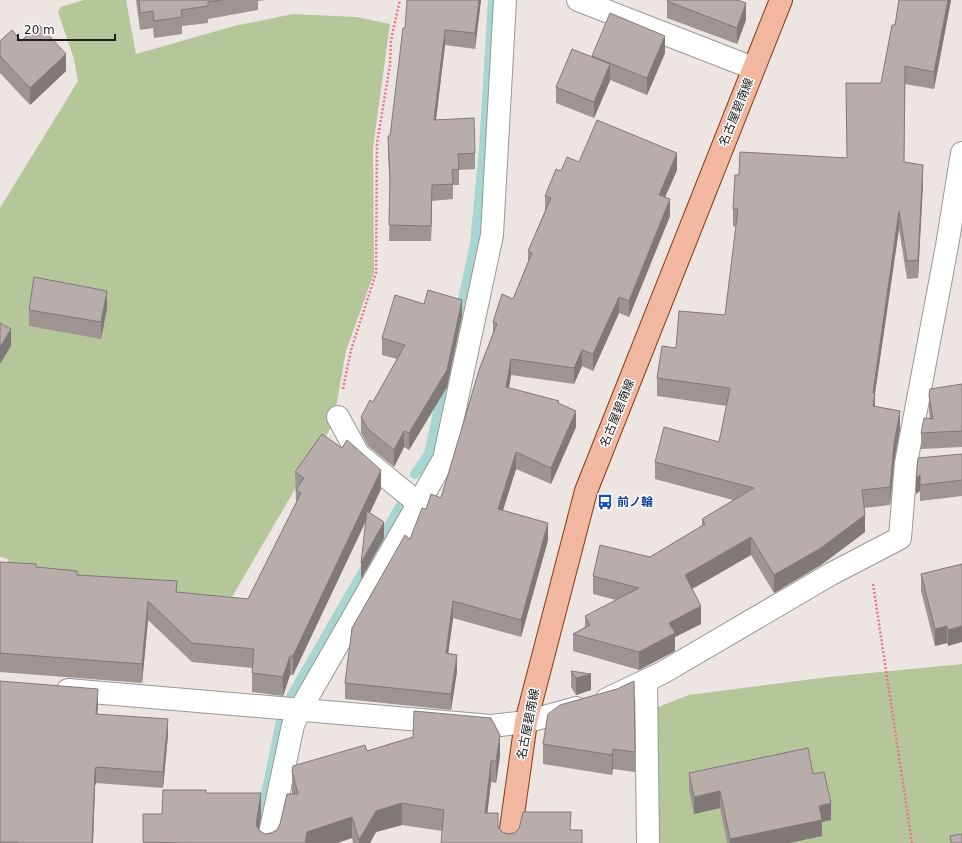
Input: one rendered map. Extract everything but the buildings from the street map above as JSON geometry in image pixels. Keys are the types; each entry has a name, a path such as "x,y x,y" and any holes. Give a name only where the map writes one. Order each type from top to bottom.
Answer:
{"main road":[{"name":"名古屋碧南線","path":"509,843 526,722 586,491 780,0"}],"street":[{"path":"268,843 293,725 300,710 444,459 492,235 505,0"},
{"path":"578,0 753,68"},
{"path":"47,688 492,726 526,722 613,697 646,681 831,574 900,538 917,462 947,246 962,153"},
{"path":"338,417 358,454 418,503"},
{"path":"646,681 648,843"}],"path":[{"path":"338,417 351,350 376,273 377,143 390,65 391,40 400,0"},
{"path":"869,554 912,843"}],"green space":[{"path":"84,0 126,0 136,54 234,26 293,14 356,17 390,24 373,148 374,273 346,351 333,424 232,597 7,578 8,559 0,557 0,208 78,81 74,59 58,12 61,7"},
{"path":"962,664 962,843 653,843 653,709 689,695 829,677"}],"waterway":[{"path":"459,318 475,244 484,149 493,0"},
{"path":"415,474 429,454 444,384"},
{"path":"378,546 401,505"},
{"path":"291,697 367,565"},
{"path":"256,843 281,721"}],"place":[{"name":"前ノ輪","path":"605,502"}]}
